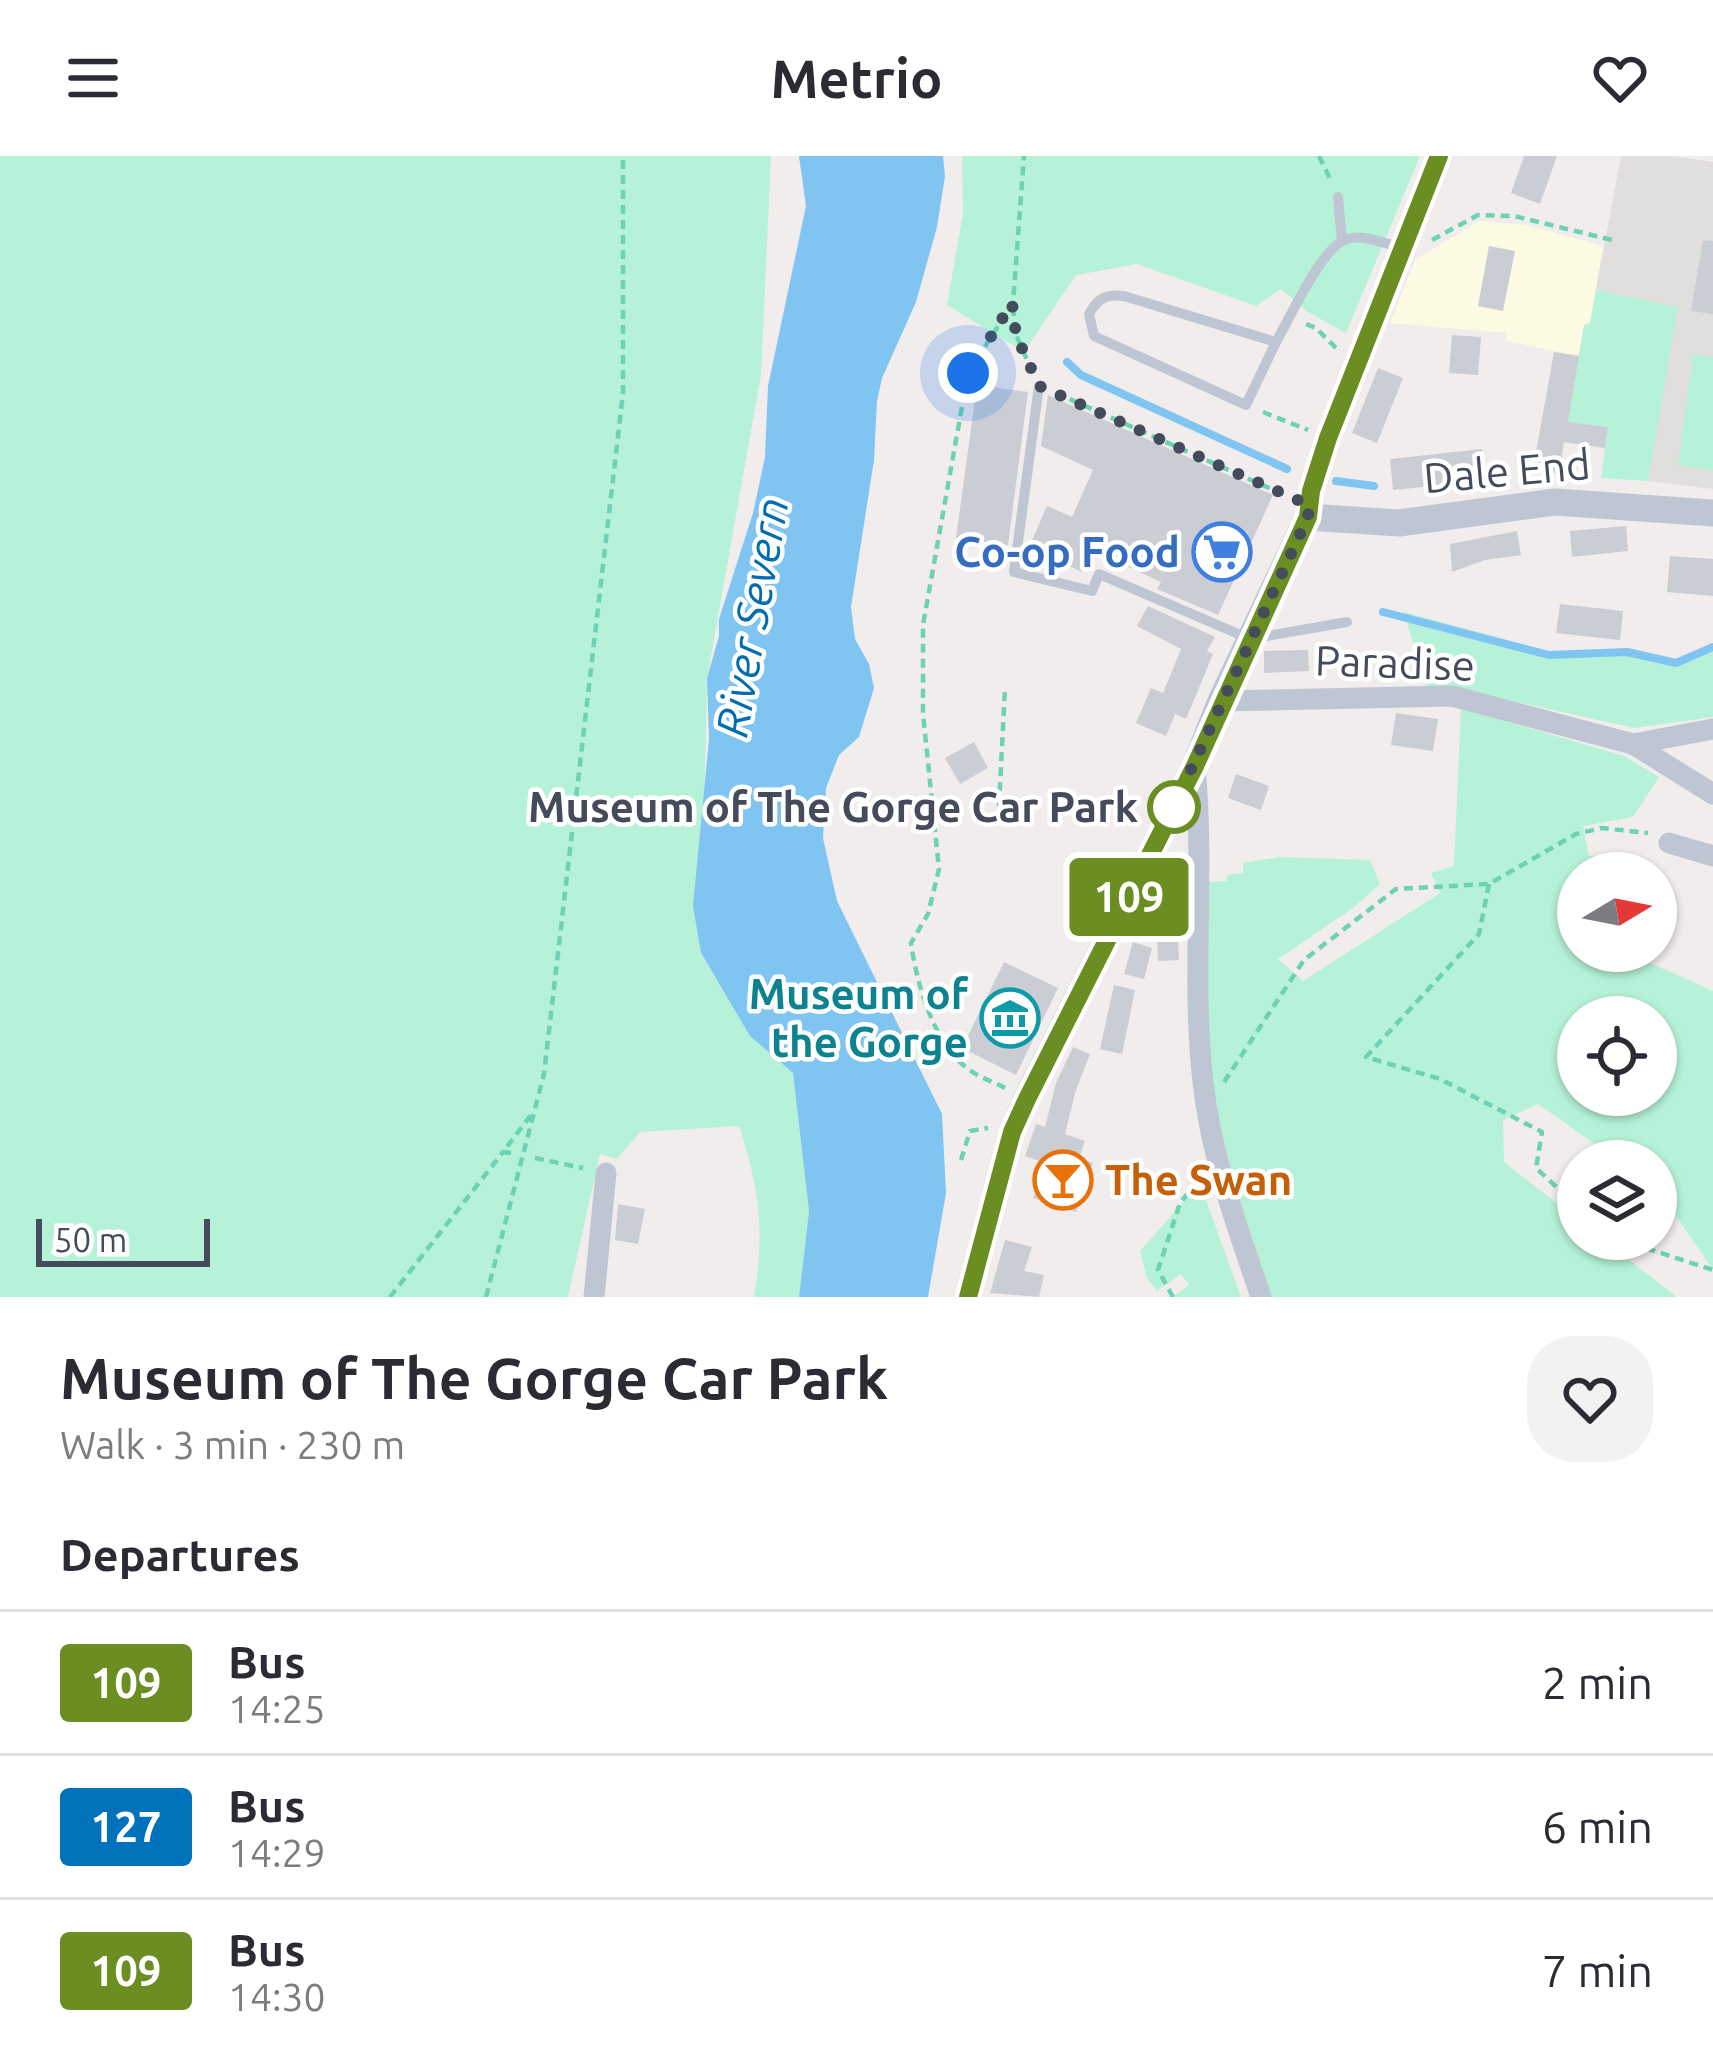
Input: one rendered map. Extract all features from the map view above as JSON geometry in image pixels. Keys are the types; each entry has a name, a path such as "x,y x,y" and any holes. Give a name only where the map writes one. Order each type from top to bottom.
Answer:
{"street":[{"path":"968,1297 1012,1132 1195,766 1308,511 1328,438 1439,156"},
{"name":"Dale End","path":"1308,511 1400,523 1555,502 1713,513"},
{"name":"Paradise","path":"1221,701 1452,696 1633,744 1713,794"},
{"name":"Paradise","path":"1633,744 1713,729"},
{"path":"1195,766 1199,808 1196,935 1206,1110 1216,1161 1261,1297"},
{"path":"1669,843 1713,856"},
{"path":"593,1297 606,1173"}],"lane":[{"path":"1338,196 1342,241"},
{"path":"1276,342 1124,296 1097,300 1089,314 1094,335 1246,405 1276,342 1329,252 1342,241 1369,239 1398,259"},
{"path":"1039,386 1014,572 1092,591 1099,574 1250,639 1347,622"}],"path":[{"path":"487,1297 544,1074 623,393 623,156"},
{"path":"1024,156 1012,303 1016,335 1039,386 1308,511"},
{"path":"1319,156 1338,196"},
{"path":"1398,259 1478,215 1514,216 1612,240"},
{"path":"1012,303 968,373 923,626 923,714 939,869 928,914 911,943 916,978 940,1033 967,1069 1027,1099"},
{"path":"1290,317 1316,328 1330,346 1358,360"},
{"path":"1246,405 1328,438"},
{"path":"999,806 1005,688"},
{"path":"1206,1110 1304,960 1396,889 1489,884 1576,834 1625,828 1657,835 1669,843"},
{"path":"1489,884 1479,934 1366,1058 1440,1079 1542,1132 1536,1168 1557,1188"},
{"path":"390,1297 507,1153 534,1111"},
{"path":"961,1160 970,1131 1006,1130"},
{"path":"535,1159 606,1173"},
{"path":"1173,1297 1158,1270 1180,1203 1216,1161"},
{"path":"1677,1258 1713,1270"}],"shaded area":[{"path":"1621,156 1713,162 1713,489 1648,481 1677,307 1596,290"},
{"path":"1479,221 1526,225 1603,246 1590,323 1584,325 1579,356 1506,341 1507,333 1390,323 1415,260"}],"green space":[{"path":"0,156 771,156 761,375 707,678 701,954 750,1035 793,1073 809,1211 799,1297 754,1297 758,1211 739,1126 640,1132 617,1159 600,1154 568,1297 0,1297"},
{"path":"962,156 1420,156 1346,333 1308,312 1281,289 1256,306 1137,264 1076,275 1024,352 947,305 963,213"},
{"path":"1596,290 1678,307 1648,481 1601,478 1608,427 1584,424 1581,445 1564,442 1584,325 1590,323"},
{"path":"1693,354 1713,357 1713,470 1678,465"},
{"path":"1404,612 1547,651 1627,652 1676,663 1713,647 1713,717 1634,728 1459,689 1427,689"},
{"path":"1461,708 1624,756 1659,777 1633,817 1583,826 1588,852 1557,852 1557,972 1671,972 1713,991 1713,1270 1677,1217 1677,1140 1589,1140 1538,1104 1503,1120 1504,1162 1557,1204 1557,1260 1629,1260 1677,1297 1269,1297 1215,1138 1205,1045 1205,882 1227,881 1227,875 1243,873 1243,863 1280,857 1370,860 1380,884 1278,959 1303,981 1440,893 1431,873 1454,866"},
{"path":"1200,1183 1241,1297 1172,1297 1189,1285 1181,1274 1157,1291 1147,1278 1140,1251"}],"water":[{"name":"River Severn","path":"799,156 943,156 945,176 937,227 916,302 882,378 877,401 874,460 851,607 855,639 869,664 874,688 859,737 839,755 826,788 823,838 837,901 942,1114 946,1193 928,1297 799,1297 809,1211 793,1073 750,1036 701,953 693,906 709,739 707,678 765,457 768,386 806,206"}],"building":[{"path":"1524,156 1557,156 1540,204 1511,193"},
{"path":"1703,240 1713,241 1713,314 1691,311"},
{"path":"1489,246 1515,251 1503,311 1478,306"},
{"path":"1452,335 1481,337 1478,375 1449,373"},
{"path":"1554,352 1579,356 1568,422 1608,427 1605,448 1564,442 1559,474 1533,469"},
{"path":"1378,368 1403,378 1377,443 1352,433"},
{"path":"977,385 1028,392 1008,545 956,538"},
{"path":"1048,395 1273,495 1218,615 1157,589 1161,582 1092,550 1082,572 1029,547 1047,506 1072,517 1093,470 1041,446"},
{"path":"1482,449 1485,481 1393,490 1390,459"},
{"path":"1626,526 1628,551 1572,557 1570,531"},
{"path":"1517,531 1521,555 1485,560 1452,572 1450,544"},
{"path":"1670,556 1713,559 1713,596 1667,592"},
{"path":"1560,604 1623,611 1620,640 1556,633"},
{"path":"1148,606 1215,637 1207,651 1213,654 1186,719 1175,714 1166,736 1136,723 1151,688 1163,693 1181,649 1137,626"},
{"path":"1308,650 1309,671 1264,673 1264,651"},
{"path":"1396,713 1438,719 1433,751 1391,745"},
{"path":"974,742 988,768 960,784 945,758"},
{"path":"1236,774 1269,786 1261,810 1228,798"},
{"path":"1171,854 1184,860 1164,905 1149,898"},
{"path":"1176,905 1179,960 1158,961 1156,906"},
{"path":"1133,942 1152,948 1144,979 1124,974"},
{"name":"Museum of the Gorge","path":"1004,962 1058,988 1016,1075 962,1048"},
{"path":"1114,985 1135,990 1122,1054 1100,1049"},
{"name":"The Swan","path":"1073,1047 1090,1054 1065,1134 1085,1141 1079,1158 1093,1163 1076,1212 1033,1198 1045,1163 1025,1156 1036,1124 1045,1127 1056,1083"},
{"path":"618,1204 645,1209 638,1244 615,1240"},
{"path":"1005,1240 1032,1247 1024,1271 1044,1275 1039,1297 990,1293"}],"waterway":[{"path":"1067,362 1081,375 1287,469"},
{"path":"1336,481 1374,486"},
{"path":"1383,612 1549,655 1627,652 1676,663 1713,647"}],"bus line":[{"name":"109","path":"968,1297 1012,1132 1195,766 1308,517 1328,438 1439,156"}],"place":[{"name":"Co-op Food","path":"1222,552"},
{"name":"Museum of The Gorge Car Park","path":"1174,807"},
{"name":"Museum of the Gorge","path":"1010,1018"},
{"name":"The Swan","path":"1063,1180"}],"route":[{"path":"968,373 1012,303 1016,335 1039,386 1309,505 1308,517 1169,817 1174,807"}]}
